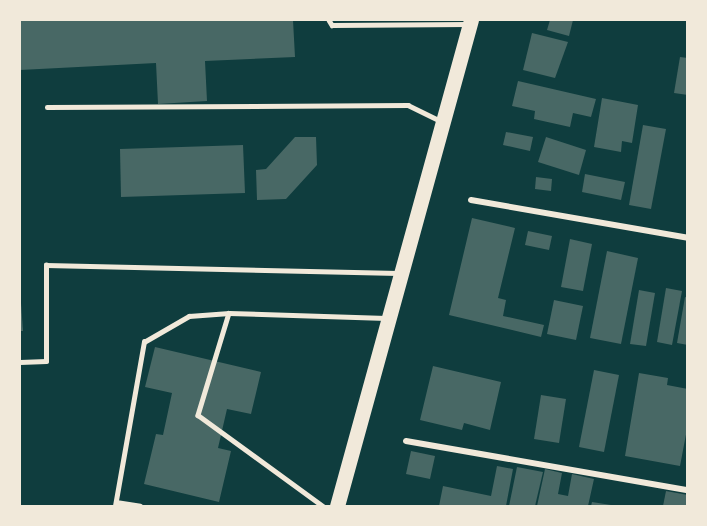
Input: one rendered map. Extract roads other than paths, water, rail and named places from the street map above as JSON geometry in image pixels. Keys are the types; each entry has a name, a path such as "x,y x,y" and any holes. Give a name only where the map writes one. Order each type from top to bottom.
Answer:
{"main road":[{"path":"337,507 470,22"}],"street":[{"path":"471,200 687,238"},
{"path":"406,441 687,490"}],"lane":[{"path":"328,20 332,25 470,22"},
{"path":"47,107 408,105 443,122"},
{"path":"20,363 46,361 46,265 401,273"},
{"path":"140,507 116,504 144,342 189,316 229,313 389,319"},
{"path":"229,313 198,415 323,507"}]}
